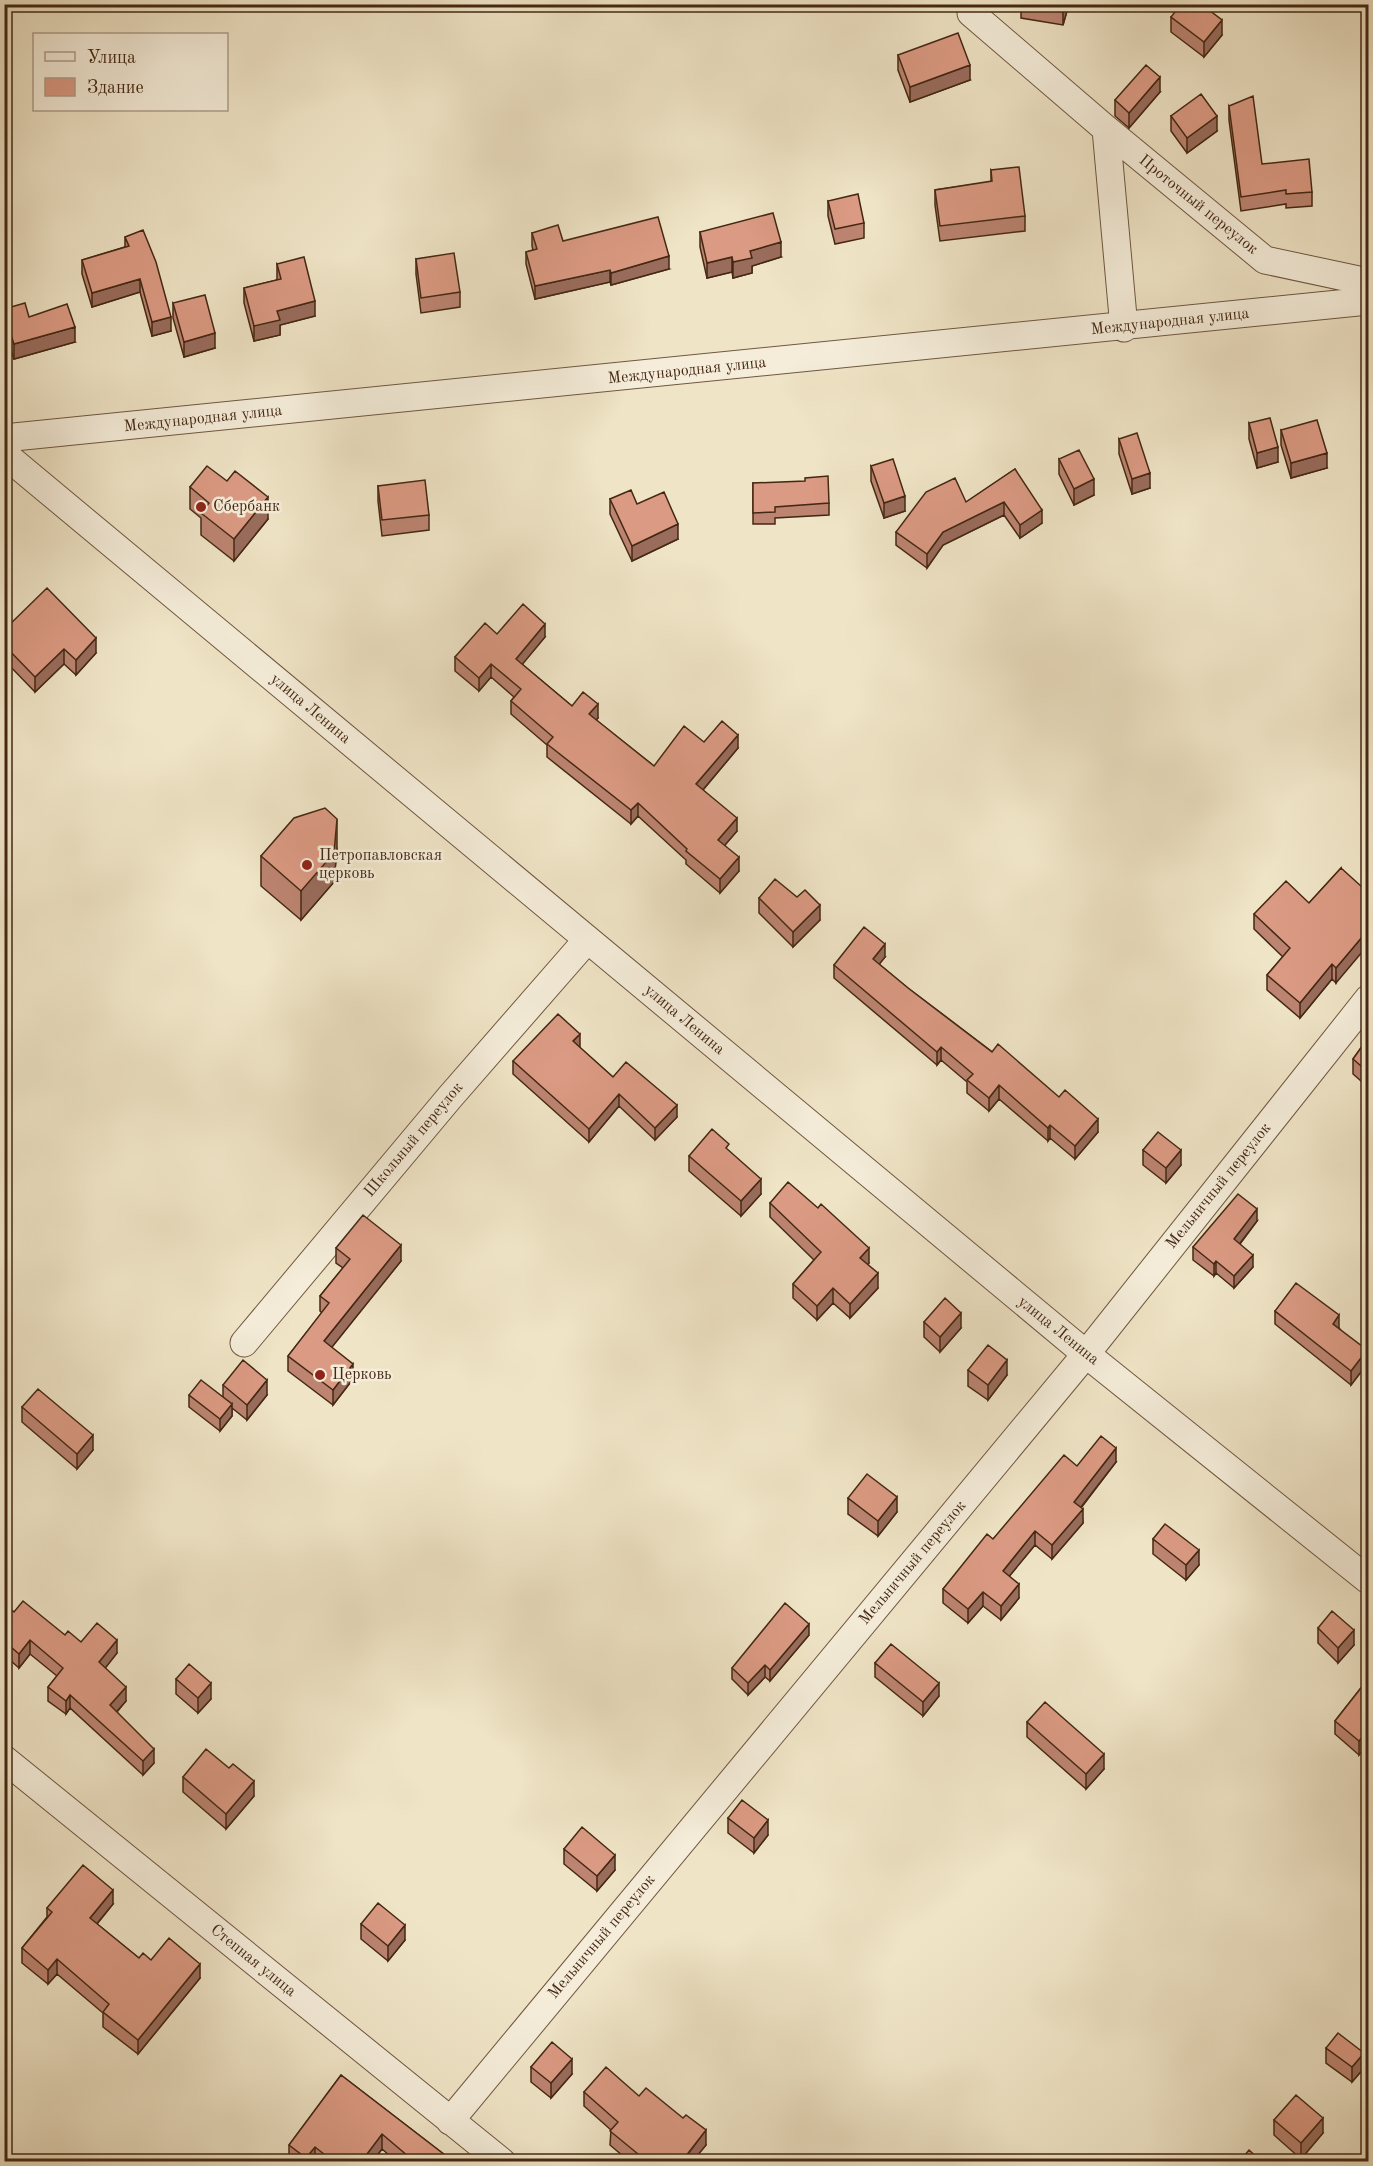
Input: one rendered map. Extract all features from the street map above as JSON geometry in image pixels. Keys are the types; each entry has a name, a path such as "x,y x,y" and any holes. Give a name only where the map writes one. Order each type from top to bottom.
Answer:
{"street":[{"name":"Проточный переулок","path":"971,4 971,13 1106,129 1265,260 1368,282"},
{"path":"1106,129 1124,328"},
{"name":"Международная улица","path":"4,438 1124,328 1368,301"},
{"name":"улица Ленина","path":"4,454 1086,1354 1368,1580"},
{"name":"Школьный переулок","path":"244,1343 450,1097 587,940"},
{"name":"Мельничный переулок","path":"450,2121 1086,1354 1368,999"},
{"name":"Степная улица","path":"4,1759 502,2162"}],"building":[{"path":"1021,4 1065,4 1063,12"},
{"path":"1181,4 1201,4 1222,20 1204,42 1171,17"},
{"path":"958,33 970,65 910,87 898,55"},
{"path":"1146,65 1160,77 1129,113 1115,100"},
{"path":"1201,94 1217,116 1187,138 1171,116"},
{"path":"1253,96 1262,164 1309,159 1312,192 1286,194 1286,190 1241,197 1229,106"},
{"path":"1365,152 1368,152 1368,180"},
{"path":"1019,167 1025,216 940,226 935,190 992,181 991,170"},
{"path":"858,194 864,223 835,229 828,201"},
{"path":"773,213 781,242 750,251 752,258 733,262 732,257 707,263 700,232"},
{"path":"658,217 669,256 611,273 610,270 535,286 526,252 537,249 532,233 558,225 563,241"},
{"path":"143,230 156,262 171,317 152,322 140,279 92,293 82,260 129,246 125,237"},
{"path":"454,253 460,292 421,298 416,259"},
{"path":"304,257 315,301 277,311 280,320 254,326 244,288 281,279 277,264"},
{"path":"205,295 215,333 184,342 173,303"},
{"path":"25,303 29,317 67,304 75,327 14,344 4,309"},
{"path":"1270,418 1278,447 1257,453 1249,423"},
{"path":"1317,420 1327,453 1291,463 1281,430"},
{"path":"1137,433 1150,473 1132,479 1119,439"},
{"path":"1079,450 1094,479 1074,489 1059,459"},
{"path":"893,459 905,496 884,503 871,466"},
{"path":"207,466 227,481 235,471 268,497 234,539 201,513 209,503 190,487"},
{"path":"1015,469 1042,510 1020,525 1004,502 943,532 927,554 896,532 926,492 955,478 966,502"},
{"path":"828,476 829,503 775,507 775,512 753,513 753,483 805,481 805,478"},
{"path":"425,480 429,515 382,520 378,486"},
{"path":"631,490 637,504 664,492 678,524 632,546 610,499"},
{"path":"47,588 96,638 76,660 64,649 35,677 4,645 4,630"},
{"path":"523,604 545,624 516,659 572,706 583,692 598,704 589,714 654,766 684,726 704,742 722,721 738,735 696,784 737,818 718,840 739,857 720,879 686,851 687,849 638,803 631,810 547,744 553,737 511,701 521,689 491,664 479,678 455,657 485,623 497,634"},
{"path":"325,808 337,819 334,853 301,891 261,856 294,818"},
{"path":"1341,868 1362,887 1368,879 1368,930 1336,968 1332,964 1300,1003 1267,975 1290,948 1254,914 1286,881 1309,903"},
{"path":"775,879 797,897 805,890 820,905 793,932 759,898"},
{"path":"864,927 885,944 873,959 908,988 992,1052 998,1044 1059,1097 1065,1090 1098,1119 1075,1146 1050,1125 1048,1128 999,1085 989,1098 967,1080 973,1074 941,1047 937,1052 834,965"},
{"path":"558,1014 580,1034 573,1041 613,1077 626,1062 677,1105 655,1128 619,1094 589,1129 513,1061"},
{"path":"1368,1038 1368,1072 1353,1059"},
{"path":"712,1129 729,1144 726,1148 761,1179 741,1201 689,1156"},
{"path":"1158,1132 1181,1150 1166,1168 1143,1150"},
{"path":"788,1182 818,1208 821,1204 869,1248 860,1258 878,1273 850,1304 833,1288 817,1306 793,1284 821,1252 770,1203"},
{"path":"1238,1194 1257,1209 1234,1239 1253,1255 1234,1276 1216,1261 1214,1264 1193,1247"},
{"path":"363,1215 401,1245 324,1341 353,1364 333,1390 288,1356 329,1303 320,1296 350,1259 336,1248"},
{"path":"1296,1283 1339,1315 1333,1324 1367,1350 1351,1371 1275,1311"},
{"path":"945,1298 961,1313 940,1337 924,1322"},
{"path":"988,1345 1007,1360 988,1385 968,1370"},
{"path":"243,1360 267,1380 247,1405 223,1385"},
{"path":"201,1380 232,1404 220,1419 189,1395"},
{"path":"38,1389 93,1435 77,1454 22,1407"},
{"path":"1101,1436 1116,1448 1074,1502 1083,1509 1052,1545 1035,1531 1003,1571 1019,1584 1001,1606 983,1592 968,1609 943,1589 987,1534 993,1539 1064,1455 1077,1466"},
{"path":"867,1474 897,1497 878,1521 848,1498"},
{"path":"1165,1524 1199,1550 1186,1565 1153,1539"},
{"path":"23,1601 65,1635 68,1631 81,1642 97,1623 117,1640 99,1662 126,1687 110,1705 154,1749 143,1761 70,1695 66,1701 48,1687 63,1668 30,1640 19,1654 4,1641 4,1604 14,1612"},
{"path":"785,1603 809,1624 770,1670 765,1665 748,1683 732,1668"},
{"path":"1332,1611 1354,1630 1338,1648 1318,1628"},
{"path":"891,1644 939,1683 923,1702 875,1663"},
{"path":"189,1664 211,1683 198,1698 176,1679"},
{"path":"1368,1679 1368,1733 1359,1741 1335,1721"},
{"path":"1045,1702 1104,1754 1086,1774 1027,1722"},
{"path":"206,1749 229,1768 233,1764 254,1781 226,1814 183,1777"},
{"path":"742,1800 768,1820 754,1838 728,1818"},
{"path":"582,1827 615,1855 597,1876 564,1849"},
{"path":"83,1865 113,1890 90,1918 139,1958 143,1953 151,1960 169,1938 200,1964 138,2040 103,2012 109,2004 57,1959 48,1970 22,1948 52,1912 47,1908"},
{"path":"378,1903 405,1925 388,1946 361,1924"},
{"path":"1338,2033 1364,2053 1352,2067 1326,2048"},
{"path":"552,2042 572,2059 551,2083 531,2067"},
{"path":"606,2067 639,2096 646,2088 683,2118 686,2115 706,2130 683,2162 641,2162 635,2157 638,2154 610,2131 618,2122 584,2092"},
{"path":"341,2075 454,2162 415,2162 382,2134 361,2162 334,2162 315,2147 306,2158 289,2145"},
{"path":"1296,2095 1323,2118 1301,2143 1274,2120"},
{"path":"1249,2150 1262,2162 1239,2162"}],"place":[{"name":"Сбербанк","path":"201,507"},
{"name":"Петропавловская церковь","path":"307,865"},
{"name":"Церковь","path":"320,1375"}]}
